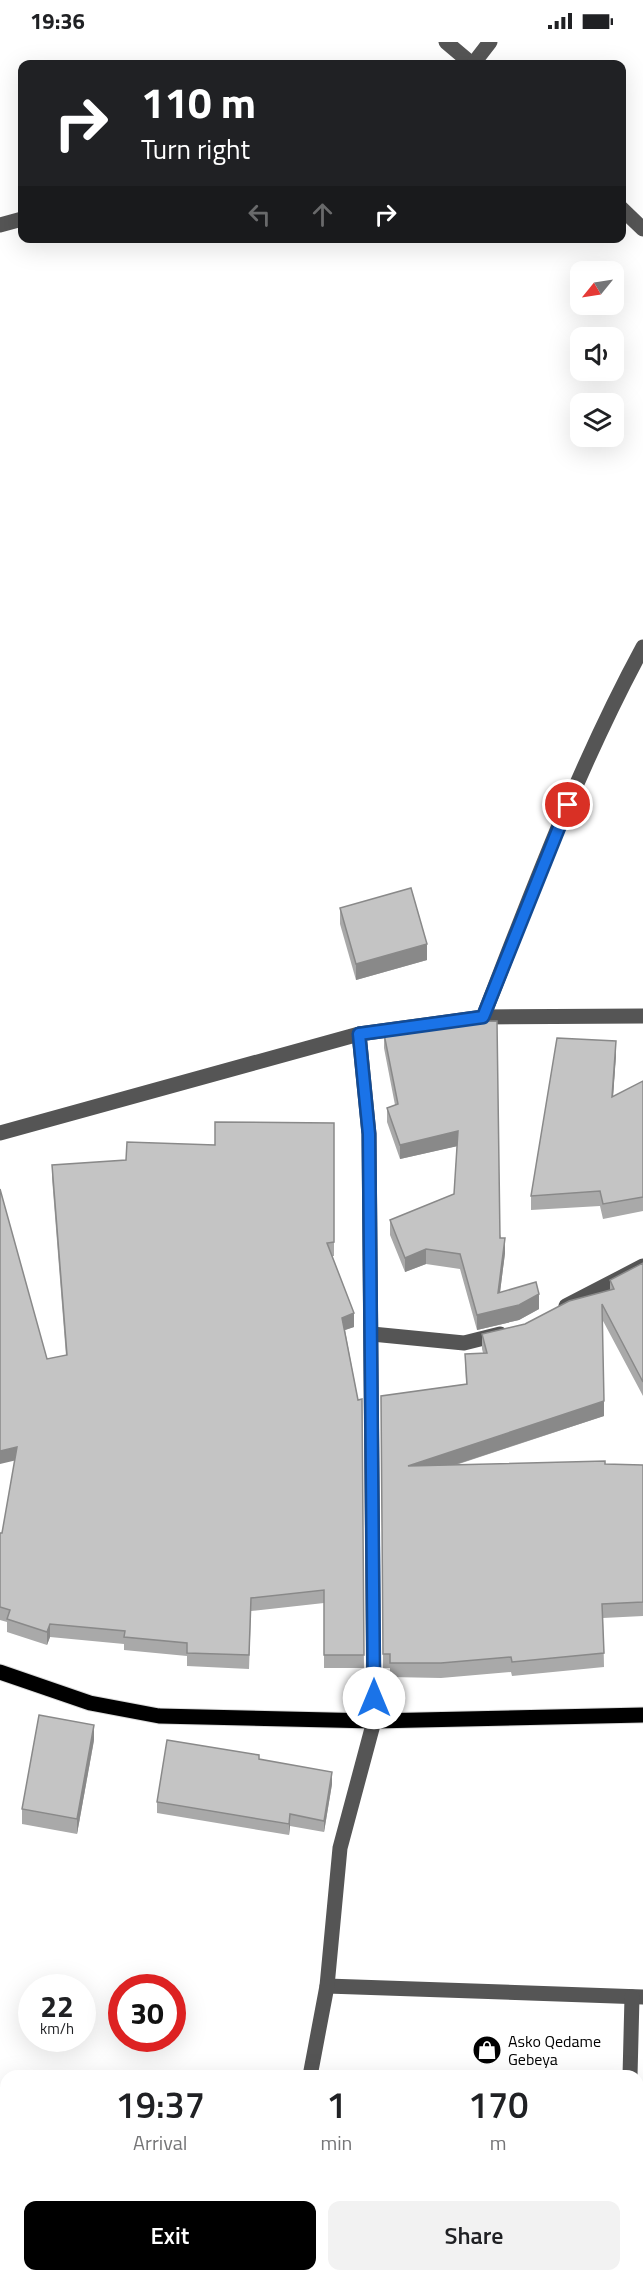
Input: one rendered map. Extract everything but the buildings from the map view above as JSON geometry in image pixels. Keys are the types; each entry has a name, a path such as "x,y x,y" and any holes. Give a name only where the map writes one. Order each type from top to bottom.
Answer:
{"main road":[{"path":"0,1672 90,1703 159,1716 374,1721 643,1715"}],"street":[{"path":"446,42 468,60"},
{"path":"476,60 490,42"},
{"path":"626,213 643,229"},
{"path":"0,225 18,220"},
{"path":"483,1017 551,843 609,710 643,646"},
{"path":"0,1133 359,1034 483,1017 643,1016"},
{"path":"311,2070 327,1986 340,1848 374,1721 369,1134 359,1034"},
{"path":"552,1313 643,1266"},
{"path":"372,1334 464,1343 510,1332"},
{"path":"327,1986 637,1997 631,2070"}],"place":[{"name":"Asko Qedame Gebeya","path":"487,2050"}],"route":[{"path":"374,1698 369,1134 359,1034 483,1017 568,805"}]}
